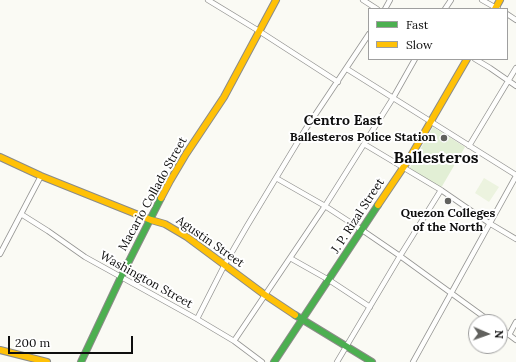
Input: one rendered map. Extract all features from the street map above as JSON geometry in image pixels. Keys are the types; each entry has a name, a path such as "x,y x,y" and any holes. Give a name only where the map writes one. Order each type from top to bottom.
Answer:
{"street":[{"path":"208,0 338,82"},
{"name":"Macario Collado Street","path":"81,362 121,277 177,169 224,97 276,0"},
{"path":"362,0 375,8"},
{"path":"482,0 494,8"},
{"path":"197,319 225,264 276,178 305,130 368,36"},
{"path":"234,341 325,206 415,60"},
{"name":"J. P. Rizal Street","path":"274,362 403,168 466,60"},
{"path":"476,60 516,86"},
{"path":"469,146 516,68"},
{"path":"347,69 516,176 413,362"},
{"path":"364,144 441,190 489,223 516,239"},
{"name":"Agustin Street","path":"0,157 42,176 151,220 165,224 187,237 265,295 302,320 372,362"},
{"path":"0,254 42,176"},
{"path":"276,178 325,206 362,230 480,314"},
{"path":"337,362 441,190"},
{"name":"Washington Street","path":"21,214 44,228 85,257 234,341 262,362"},
{"path":"290,258 329,280 370,306"},
{"path":"516,322 509,335 516,340"},
{"path":"0,350 47,362"}],"green space":[{"path":"433,127 465,147 441,188 409,169"},
{"path":"484,178 499,187 489,202 475,193"}],"traffic: fast":[{"path":"81,362 121,277 161,198"},
{"path":"274,362 378,205"},
{"path":"295,315 372,362"}],"traffic: slow":[{"path":"161,198 186,154 224,97 276,0"},
{"path":"496,8 500,0"},
{"path":"378,205 409,159 466,60"},
{"path":"0,157 41,176 151,220 165,224 187,237 265,295 295,315"},
{"path":"0,350 47,362"}],"place":[{"name":"Ballesteros Police Station","path":"444,138"},
{"name":"Quezon Colleges of the North","path":"448,201"}],"district":[{"name":"Centro East","path":"343,121"},
{"name":"Ballesteros","path":"436,158"}]}
